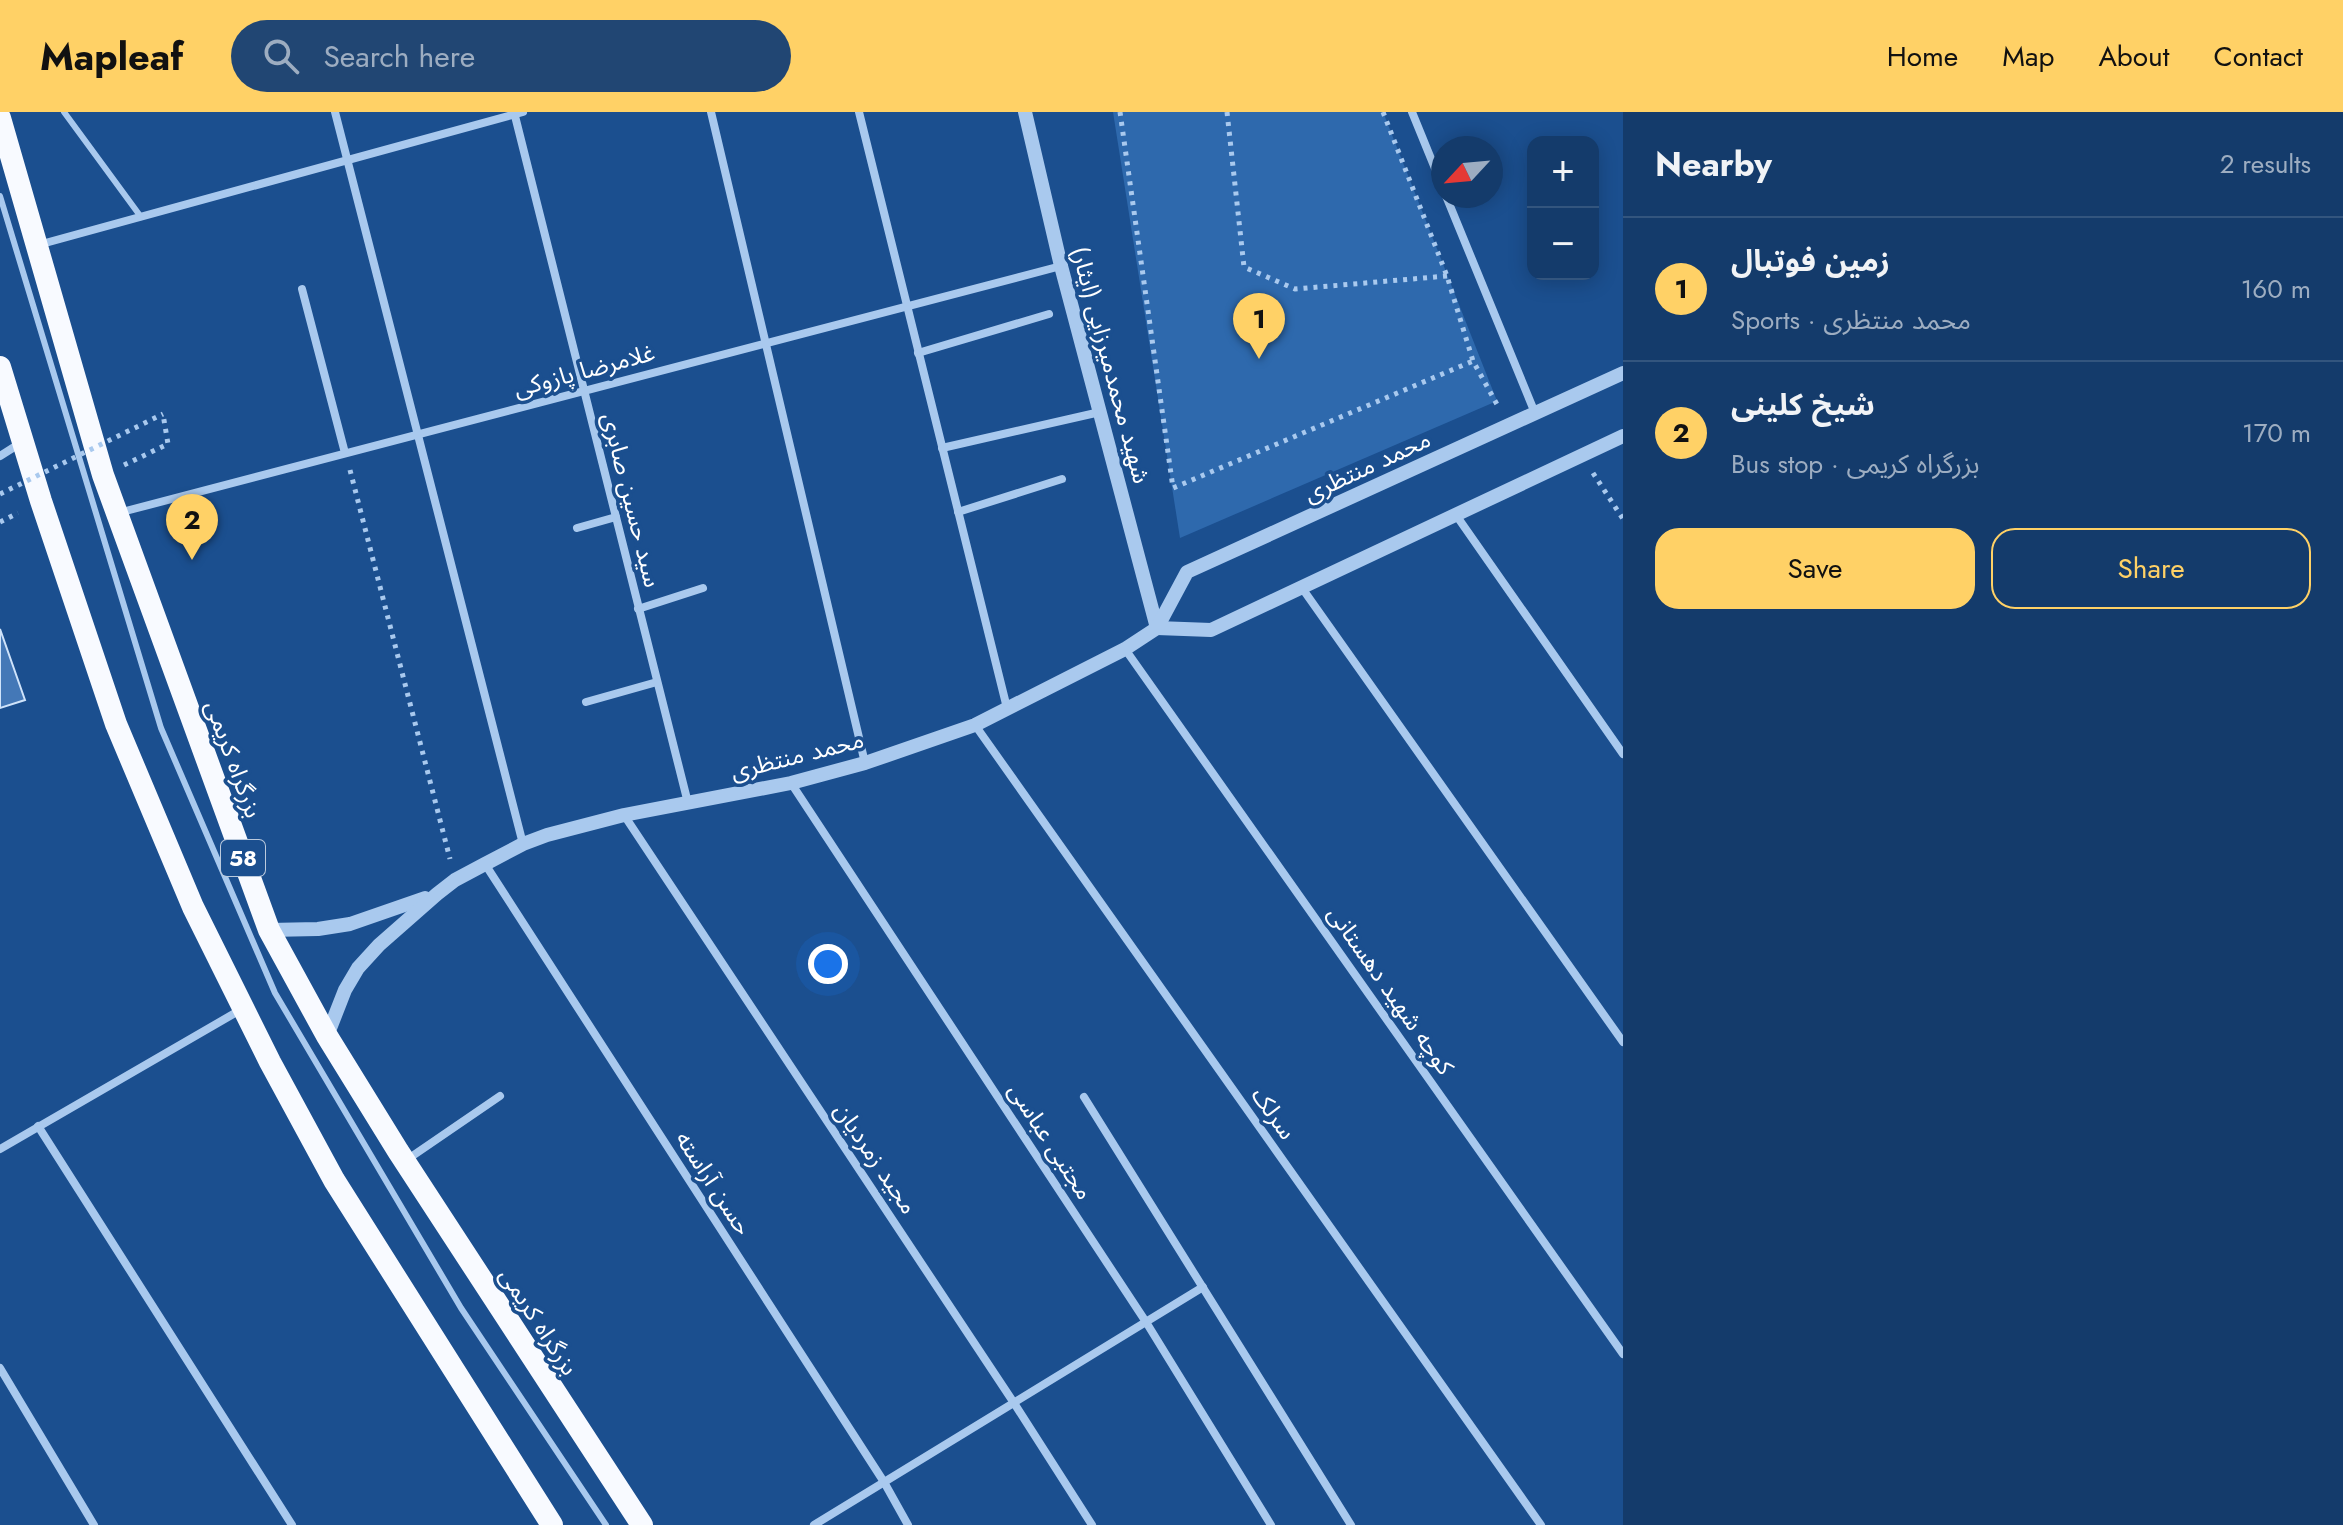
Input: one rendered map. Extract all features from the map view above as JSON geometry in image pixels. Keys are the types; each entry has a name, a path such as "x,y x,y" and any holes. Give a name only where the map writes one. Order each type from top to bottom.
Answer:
{"highway":[{"name":"بزرگراه کریمی","path":"0,118 103,475 269,930 327,1036 405,1161 642,1525"},
{"path":"0,367 41,501 116,724 193,907 334,1180 552,1525"}],"street":[{"path":"335,112 523,844"},
{"path":"711,112 865,763"},
{"path":"859,112 1007,708"},
{"name":"شهید محمدمیرزایی (ایثار)","path":"1025,112 1061,266 1157,628"},
{"path":"1412,112 1431,159"},
{"path":"37,246 517,113"},
{"name":"سید حسین صابری","path":"517,113 583,391 688,803"},
{"path":"1451,208 1535,413"},
{"name":"غلامرضا پازوکی","path":"117,513 1061,266"},
{"path":"302,289 345,453"},
{"path":"918,353 1049,314"},
{"name":"محمد منتظری","path":"327,1036 345,990 358,968 395,929 455,880 523,844 624,815 791,783 865,763 975,725 1125,649 1157,628 1187,572 1623,373"},
{"path":"942,448 1100,412"},
{"path":"1157,628 1211,630 1623,436"},
{"path":"0,456 24,441"},
{"path":"958,512 1062,479"},
{"path":"1456,515 1623,754"},
{"path":"577,528 616,517"},
{"path":"638,609 703,588"},
{"path":"1302,588 1623,1042"},
{"name":"کوچه شهید دهستانی","path":"1125,649 1623,1354"},
{"path":"586,702 657,682"},
{"name":"سرلک","path":"975,725 1541,1525"},
{"name":"مجتبی عباسی","path":"791,783 1146,1322 1271,1525"},
{"name":"مجید زمردیان","path":"624,815 1092,1525"},
{"name":"حسن آراسته","path":"485,864 884,1482 908,1525"},
{"name":"محمد منتظری","path":"269,930 318,929 350,924 437,894"},
{"path":"0,1149 243,1008"},
{"path":"405,1161 500,1096"},
{"path":"1084,1097 1351,1525"},
{"path":"38,1126 292,1525"},
{"path":"814,1525 1203,1287"},
{"path":"0,1368 94,1525"}],"lane":[{"path":"64,112 141,217"},
{"path":"0,196 161,728 275,993 461,1308 606,1525"}],"path":[{"path":"1120,112 1173,488 1473,361"},
{"path":"1227,112 1244,267 1295,289 1447,276"},
{"path":"1383,112 1447,276 1473,361 1508,425"},
{"path":"0,494 163,414 168,444 103,475"},
{"path":"345,453 455,880"},
{"path":"1582,456 1623,519"}],"shaded area":[{"path":"1113,112 1383,112 1497,401 1180,538"}],"building":[{"path":"0,629 25,700 0,708"}],"place":[{"name":"زمین فوتبال","path":"1259,359"},
{"name":"شیخ کلینی","path":"192,560"}]}
